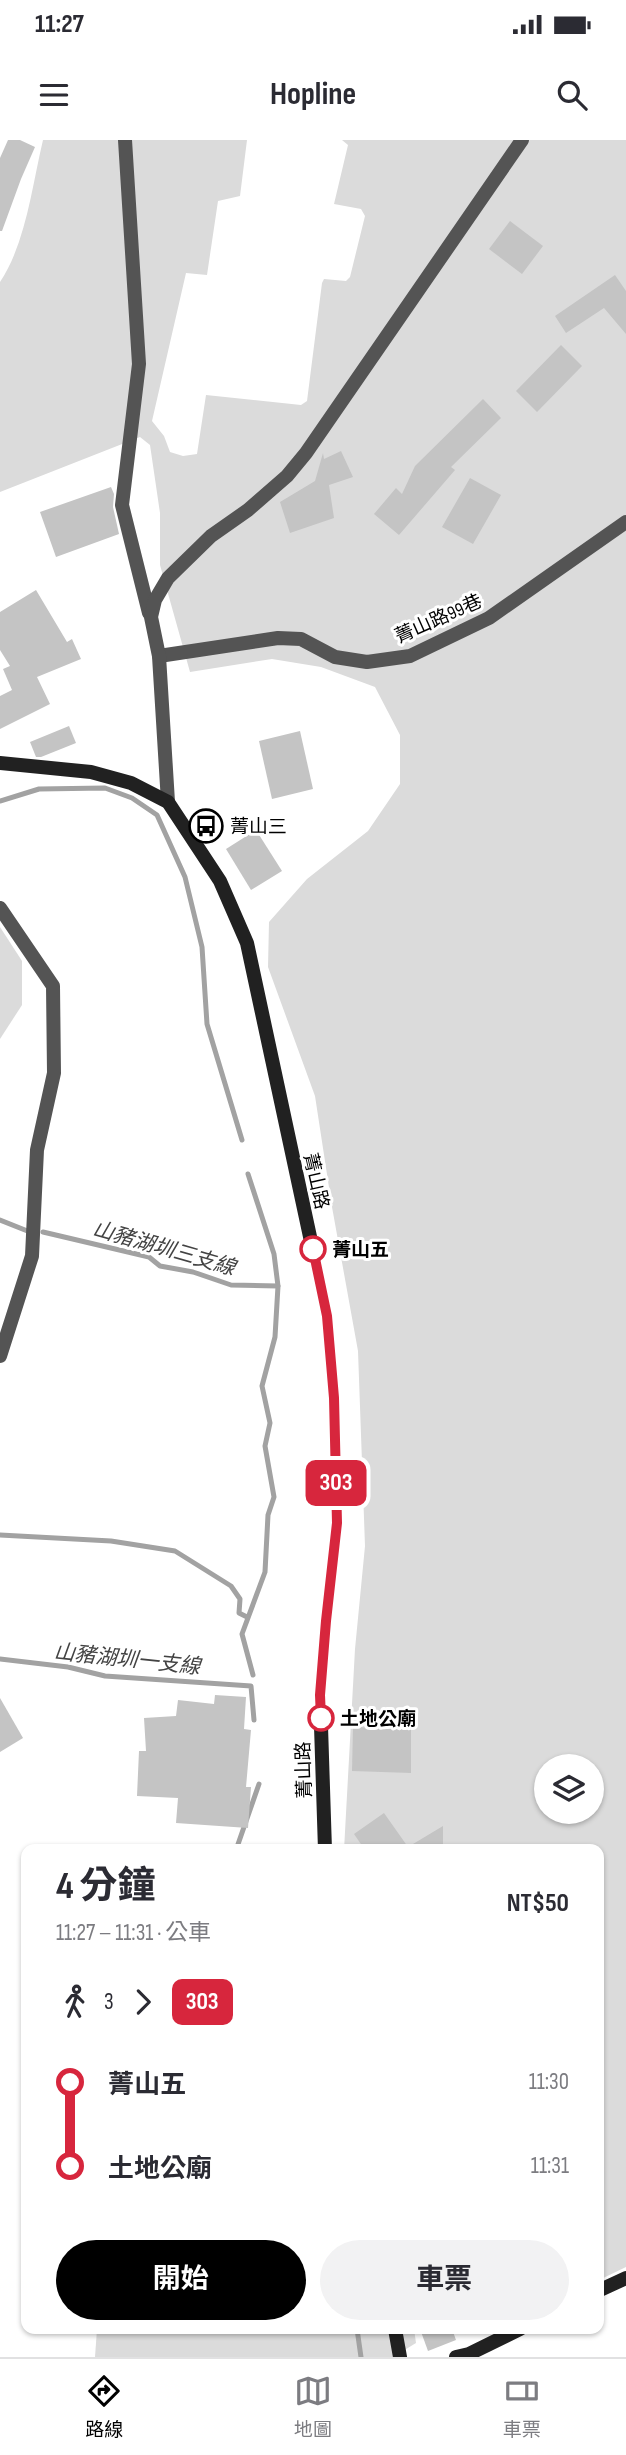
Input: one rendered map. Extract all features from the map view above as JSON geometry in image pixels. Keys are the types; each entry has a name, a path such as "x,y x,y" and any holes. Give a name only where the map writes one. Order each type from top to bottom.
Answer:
{"street":[{"path":"125,140 139,364 122,505 159,656 168,802"},
{"path":"150,617 155,600 168,578 218,530 248,510 287,476 306,453 522,140"},
{"name":"菁山路99巷","path":"159,656 278,638 301,639 335,657 367,662 411,656 489,618 626,522"},
{"name":"菁山路","path":"0,763 92,772 131,783 168,802 220,881 247,943 327,1316 334,1398 337,1523 320,1695 325,1844"},
{"path":"0,908 53,986 54,1073 37,1150 32,1256 0,1356"},
{"path":"604,2288 626,2278"},
{"path":"396,2334 400,2357"},
{"path":"456,2357 469,2354 510,2334"}],"shaded area":[{"path":"43,140 247,140 240,196 218,201 207,275 186,273 152,421 164,436 170,452 183,456 197,454 206,395 301,405 307,401 322,283 324,279 346,281 350,277 365,216 361,209 334,204 348,145 342,140 626,140 626,2267 604,2278 604,1844 344,1844 355,1649 365,1546 358,1351 315,1096 268,967 269,922 307,879 368,831 400,784 400,735 375,687 321,667 272,659 190,672 160,565 160,513 150,445 140,437 0,492 0,282 9,267 22,232"},
{"path":"0,927 22,961 22,1005 0,1039"},
{"path":"97,2334 415,2334 416,2343 393,2357 95,2357"}],"building":[{"path":"8,140 20,140 35,147 0,231 0,158"},
{"path":"510,221 543,246 522,274 489,249"},
{"path":"615,275 626,291 626,334 604,308 566,333 555,316"},
{"path":"561,345 582,366 537,412 516,391"},
{"path":"483,399 501,418 451,467 455,470 399,535 374,514 396,488 402,494 415,466"},
{"path":"341,451 353,477 329,485 334,518 290,533 280,502 315,481 323,453 324,459"},
{"path":"470,478 501,495 473,544 442,527"},
{"path":"111,487 119,534 56,557 40,512"},
{"path":"36,590 67,642 72,639 81,659 37,677 50,704 0,729 0,696 12,690 3,669 10,666 0,650 0,612"},
{"path":"69,726 76,743 36,757 30,742"},
{"path":"300,731 313,789 272,799 259,741"},
{"path":"256,830 282,871 251,890 226,849"},
{"path":"215,1695 246,1697 244,1729 251,1730 246,1787 251,1787 248,1828 176,1823 178,1798 137,1796 139,1751 146,1751 144,1718 176,1716 178,1700 214,1704"},
{"path":"0,1698 23,1738 0,1752"},
{"path":"353,1727 411,1729 411,1773 352,1771"},
{"path":"384,1813 406,1844 361,1844 354,1834"},
{"path":"443,1826 443,1844 413,1844"},
{"path":"422,2334 454,2334 456,2340 428,2351"}],"waterway":[{"path":"0,801 39,789 105,788 132,798 157,815 185,877 202,947 207,1024 242,1140"},
{"path":"248,1174 274,1254 278,1286 275,1337 262,1386 270,1423 265,1446 274,1497 268,1515 265,1572 242,1634 253,1675"},
{"path":"0,1220 30,1232"},
{"name":"山豬湖圳三支線","path":"43,1232 149,1257 160,1266 193,1272 231,1285 278,1286"},
{"path":"0,1535 111,1541 175,1551 231,1586 240,1599 239,1613 247,1617"},
{"name":"山豬湖圳一支線","path":"0,1659 68,1667 105,1676 251,1686 254,1720"},
{"path":"238,1844 259,1784"},
{"path":"358,2334 361,2357"}],"bus line":[{"name":"303","path":"313,1249 327,1316 334,1398 337,1523 326,1621 320,1695 321,1718"}],"place":[{"name":"菁山三","path":"206,826"},
{"name":"菁山五","path":"313,1249"},
{"name":"土地公廟","path":"321,1718"}]}
